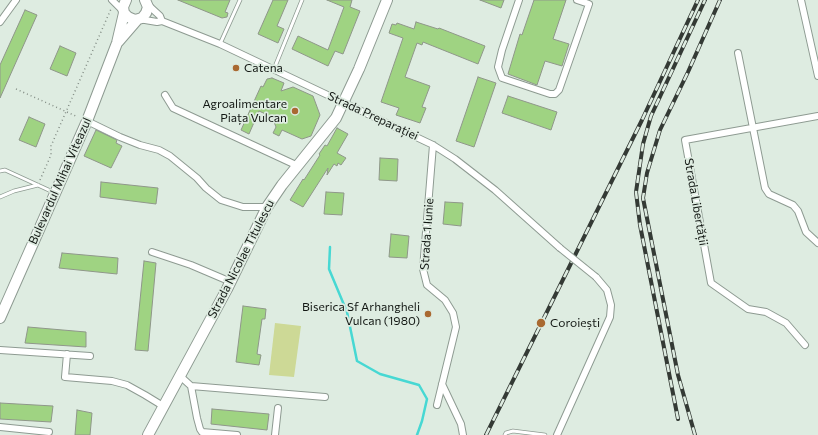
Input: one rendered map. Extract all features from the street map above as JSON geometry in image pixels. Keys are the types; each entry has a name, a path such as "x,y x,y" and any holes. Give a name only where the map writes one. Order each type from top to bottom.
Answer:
{"main road":[{"name":"Bulevardul Mihai Viteazul","path":"0,318 87,121 117,43 124,12 123,5 126,0"},
{"name":"Strada Nicolae Titulescu","path":"148,435 231,282 267,207 273,197 333,122 344,102 387,0"},
{"name":"Bulevardul Mihai Viteazul","path":"117,43 138,19 146,13 146,2"},
{"path":"124,12 129,18 138,19"}],"street":[{"path":"0,22 16,0"},
{"path":"519,0 502,50 498,67 502,78 550,94 555,94 559,90 589,4 577,0"},
{"path":"801,0 818,76"},
{"path":"112,2 124,12"},
{"name":"Strada Preparației","path":"146,2 160,16 162,21"},
{"name":"Strada Preparației","path":"138,19 158,22 162,21 220,44 433,145 495,190 560,248 596,277 607,290 611,305 610,317 557,435"},
{"path":"738,53 765,188 769,194 793,205 798,211 806,232 818,243"},
{"path":"165,95 173,108 298,166"},
{"name":"Strada Libertății","path":"805,345 786,323 766,312 748,309 711,283 685,140 818,116"},
{"path":"87,121 120,137 140,145 159,150 170,156 222,200 242,207 267,207"},
{"name":"Strada 1 Iunie","path":"433,145 423,269 427,285 445,300 453,313 456,327 437,404"},
{"path":"152,252 191,264 231,282"},
{"path":"0,350 90,356"},
{"path":"67,354 65,377 112,381 127,385 163,406"},
{"path":"180,376 191,386 197,418 202,432 237,435"},
{"path":"442,384 461,424 463,435"},
{"path":"191,386 325,397"},
{"path":"275,435 278,408"},
{"path":"0,427 49,432"}],"lane":[{"path":"220,44 240,0"},
{"path":"274,69 302,0"},
{"path":"0,171 5,170 55,193"},
{"path":"0,198 14,191 38,185"},
{"path":"505,435 506,433 513,431 544,435"}],"path":[{"path":"38,185 50,155 51,146 112,2"},
{"path":"16,89 87,121"}],"green space":[{"path":"275,323 301,326 294,377 269,375"}],"building":[{"path":"178,0 230,0 225,12 228,13 227,17 222,18"},
{"path":"273,0 288,0 277,26 284,29 278,43 258,34"},
{"path":"327,0 352,0 350,7 360,11 343,54 335,51 328,66 292,49 298,36 328,50 344,7"},
{"path":"480,0 504,0 501,8"},
{"path":"534,0 566,0 553,39 569,44 562,66 545,61 537,85 508,74 520,34 522,35"},
{"path":"25,10 37,15 0,98 0,65"},
{"path":"416,22 438,29 439,28 485,46 478,64 423,42 422,45 417,43 405,77 430,86 422,107 426,108 420,123 396,115 399,108 381,102 403,38 389,33 392,24 396,25 397,23 414,29"},
{"path":"60,46 76,53 67,76 50,69"},
{"path":"478,77 496,83 474,147 456,141"},
{"path":"272,78 284,83 281,91 293,87 313,96 320,115 311,136 302,139 282,130 279,136 273,133 276,127 272,117 259,111 249,134 241,130 261,86 263,87 267,79"},
{"path":"508,96 557,112 551,130 502,113"},
{"path":"29,117 45,124 36,147 19,140"},
{"path":"337,128 348,134 337,153 346,158 341,165 338,163 337,166 334,164 327,175 328,168 303,207 290,200 325,145 327,146"},
{"path":"96,130 117,140 116,143 122,146 111,168 84,156"},
{"path":"380,158 398,159 397,181 379,180"},
{"path":"101,182 158,188 156,204 100,197"},
{"path":"326,192 344,193 342,215 324,214"},
{"path":"445,202 463,203 461,226 443,224"},
{"path":"391,234 409,236 407,258 389,257"},
{"path":"62,253 118,258 117,274 59,268"},
{"path":"144,261 156,263 148,351 135,350"},
{"path":"243,306 266,309 265,319 262,319 257,354 261,355 259,365 236,362"},
{"path":"28,327 86,332 86,347 25,343"},
{"path":"0,403 53,406 51,422 0,419"},
{"path":"212,409 269,414 267,430 211,424"},
{"path":"77,410 92,413 90,435 75,435"}],"waterway":[{"path":"330,247 329,269 347,312 357,361 380,374 419,385 427,399 417,435"}],"railway":[{"path":"486,435 642,120 698,0"},
{"path":"678,419 640,225 636,192 643,144 651,116 705,0"},
{"path":"695,435 678,375 643,198 647,173 660,130 720,0"}],"place":[{"name":"Catena","path":"236,68"},
{"name":"Agroalimentare Piața Vulcan","path":"295,111"},
{"name":"Biserica Sf Arhangheli Vulcan (1980)","path":"428,314"},
{"name":"Coroiești","path":"541,323"}]}
